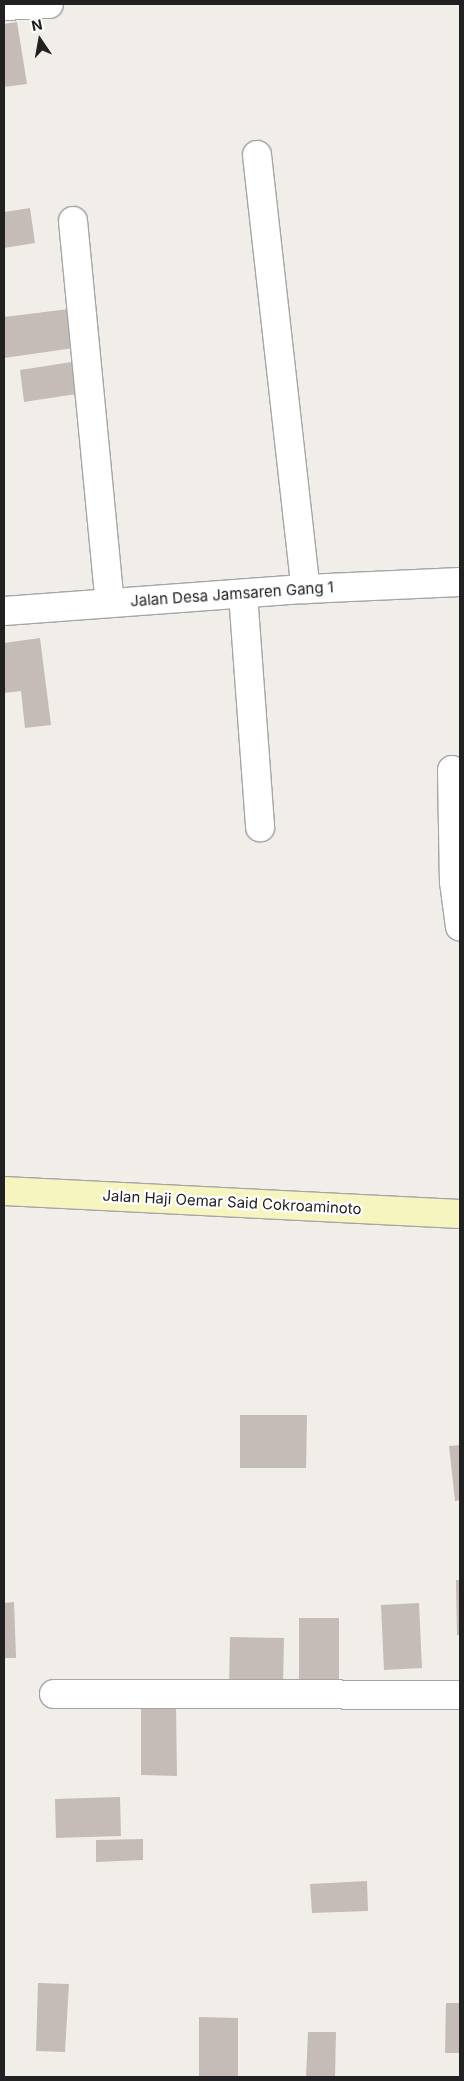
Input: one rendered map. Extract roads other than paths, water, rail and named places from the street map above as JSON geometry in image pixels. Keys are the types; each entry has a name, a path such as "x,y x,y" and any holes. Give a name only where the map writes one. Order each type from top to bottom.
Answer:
{"main road":[{"name":"Jalan Haji Oemar Said Cokroaminoto","path":"4,1192 460,1214"}],"street":[{"path":"4,6 49,4"},
{"path":"256,155 306,589"},
{"path":"73,221 110,602"},
{"name":"Jalan Desa Jamsaren Gang 1","path":"4,611 306,589 460,582"},
{"path":"242,594 260,827"},
{"path":"452,770 454,882 460,928"},
{"path":"54,1694 460,1695"}]}
